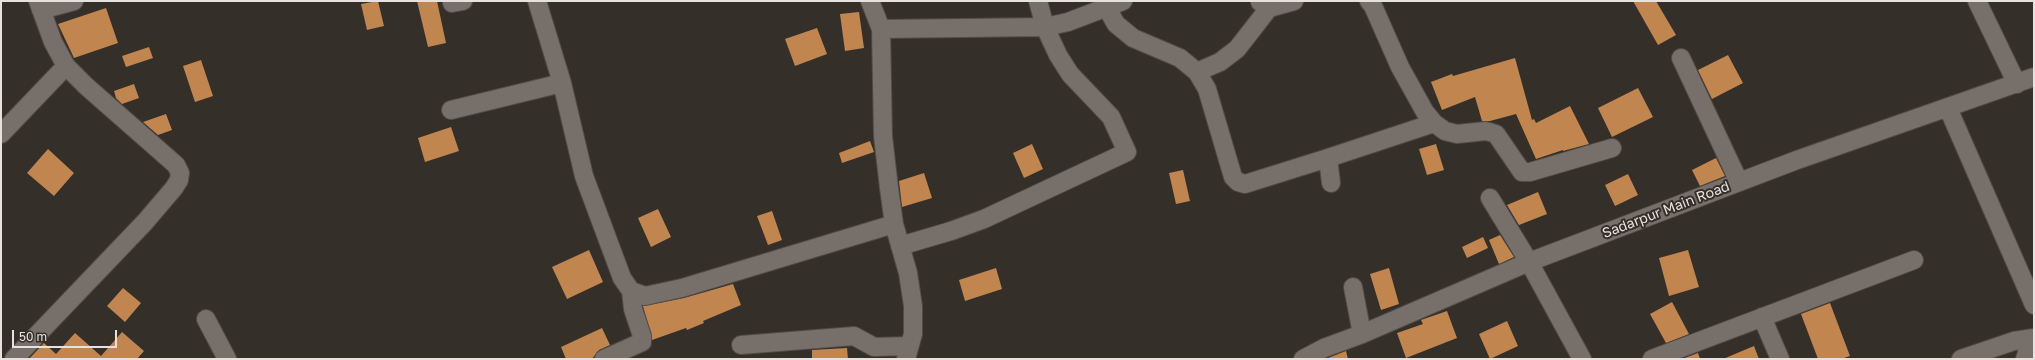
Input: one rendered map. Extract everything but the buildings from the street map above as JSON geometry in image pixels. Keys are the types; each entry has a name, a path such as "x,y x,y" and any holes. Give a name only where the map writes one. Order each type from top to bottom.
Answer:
{"street":[{"path":"14,359 145,222 179,180 180,173 176,165 86,86 66,66 53,42 40,6 74,1"},
{"path":"537,1 562,83 584,176 622,278 631,291 633,309 642,336 642,342 604,359"},
{"path":"741,346 854,336 874,347 908,352 913,334 913,306 894,224 883,136 881,29 872,1"},
{"path":"900,246 951,231 984,218 1127,152 1111,117 1070,74 1058,55 1045,27 1038,1"},
{"path":"881,29 1045,27 1068,22 1104,4 1123,1"},
{"path":"1197,72 1220,62 1237,49 1264,4 1294,1"},
{"path":"1369,1 1373,6 1400,67 1425,112 1434,123 1445,131 1457,134 1486,131 1496,134 1522,172 1530,172 1612,148"},
{"path":"1977,1 2017,84"},
{"path":"1104,4 1116,24 1133,38 1180,58 1197,72 1207,89 1232,177 1238,182 1245,184 1434,123"},
{"path":"1681,58 1739,182"},
{"path":"1,134 66,66"},
{"name":"Sadarpur Main Road","path":"1303,359 1324,348 1362,334 1529,262 1798,160 2034,77"},
{"path":"451,110 562,83"},
{"path":"1948,108 2034,305"},
{"path":"1328,158 1330,183"},
{"path":"1490,198 1529,262 1582,359"},
{"path":"631,291 645,296 682,288 894,224"},
{"path":"1652,359 1914,260"},
{"path":"1353,287 1362,334"},
{"path":"1762,317 1780,359"},
{"path":"206,319 227,359"},
{"path":"1961,359 2014,341 2032,339 2025,359"}]}
